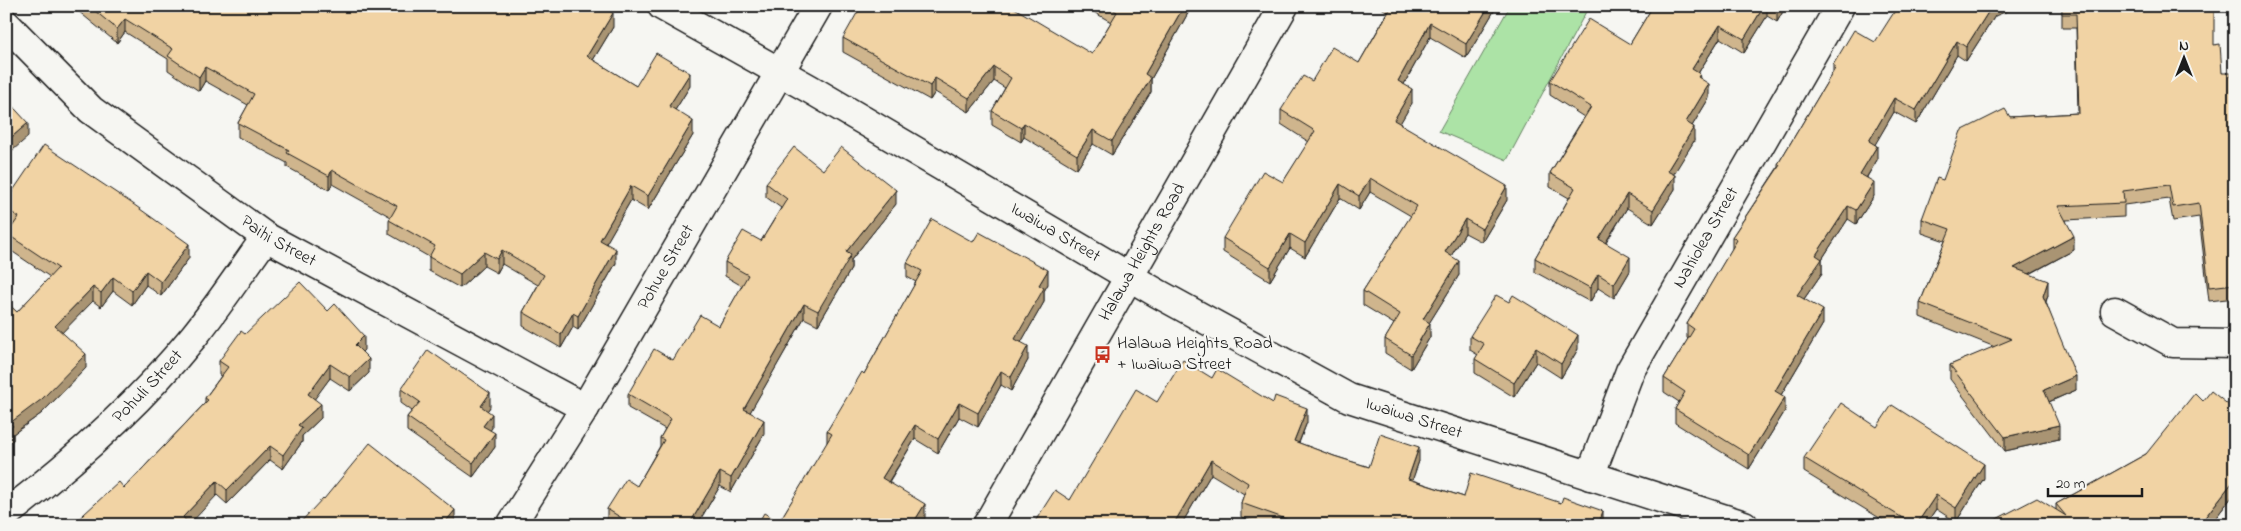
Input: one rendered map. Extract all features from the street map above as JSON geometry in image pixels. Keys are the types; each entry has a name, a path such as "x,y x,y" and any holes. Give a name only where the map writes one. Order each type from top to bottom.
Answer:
{"street":[{"name":"Iwaiwa Street","path":"662,6 780,72 1128,275 1349,398 1744,525"},
{"name":"Pohue Street","path":"511,525 585,408 818,6"},
{"name":"Halawa Heights Road","path":"987,525 1128,275 1284,6"},
{"name":"Nahiolea Street","path":"1590,476 1630,371 1840,6"},
{"name":"Paihi Street","path":"6,24 91,110 266,237 585,408"},
{"name":"Pohuli Street","path":"6,514 63,471 136,402 194,335 266,237"},
{"path":"2115,311 2172,343 2235,344"}],"green space":[{"path":"1510,6 1589,6 1507,160 1439,131"}],"building":[{"path":"89,6 564,6 572,11 575,6 601,6 613,13 587,56 636,86 656,53 690,73 669,106 693,121 648,196 631,186 600,240 616,249 578,316 573,313 561,334 523,312 544,275 502,250 497,259 484,252 460,274 429,257 435,246 389,220 397,206 332,170 329,176 287,153 289,150 238,123 254,94 205,67 199,77 168,56 173,49 125,19 117,29"},
{"path":"861,6 1011,6 1092,54 1117,12 1108,6 1184,6 1145,74 1151,78 1112,141 1093,130 1077,155 1024,123 1021,128 992,111 1011,78 994,67 969,98 935,78 930,86 843,38"},
{"path":"1392,6 1489,6 1466,44 1430,23 1398,81 1412,89 1394,120 1507,186 1482,229 1465,219 1445,252 1459,261 1423,319 1430,323 1411,355 1385,339 1400,314 1363,291 1417,206 1370,178 1359,196 1340,184 1305,243 1290,234 1270,267 1223,238 1263,171 1283,182 1315,131 1281,110 1303,76 1312,81 1332,47 1359,63"},
{"path":"1653,6 1764,6 1744,39 1720,25 1692,69 1700,74 1698,77 1709,84 1686,122 1694,127 1667,171 1675,175 1653,210 1627,194 1599,239 1630,257 1614,284 1598,274 1590,288 1535,258 1575,188 1550,173 1591,107 1550,81 1589,19 1630,44"},
{"path":"1898,6 1992,6 1966,47 1957,41 1916,110 1894,98 1869,141 1877,146 1860,174 1874,182 1856,210 1848,206 1816,255 1822,259 1797,295 1823,310 1775,391 1785,397 1749,455 1675,409 1685,392 1664,378 1694,329 1687,324 1737,240 1732,237 1780,165 1778,164 1836,67 1833,65 1854,30 1875,42"},
{"path":"2062,6 2214,6 2214,45 2220,44 2222,73 2231,73 2231,77 2235,76 2235,284 2209,287 2199,203 2173,207 2169,185 2123,191 2124,203 2058,206 2074,236 2014,268 2048,281 2043,296 2076,376 2044,390 2059,425 2005,437 1950,365 2012,339 1920,303 1950,229 1922,219 1937,178 1943,180 1961,131 2005,109 2010,117 2079,113 2076,14 2062,14"},
{"path":"6,99 28,123 6,142"},
{"path":"44,145 189,244 161,282 146,271 132,291 113,277 101,293 93,287 55,326 86,354 42,399 10,423 13,426 6,431 6,302 17,312 58,268 7,234 19,217 6,209 6,201"},
{"path":"794,147 823,170 841,147 896,190 846,252 851,255 818,311 804,304 744,409 764,420 731,478 720,472 689,525 633,525 607,509 626,479 637,486 664,440 660,438 671,419 628,394 654,349 673,360 700,315 719,326 748,275 725,262 743,231 761,241 787,199 766,183"},
{"path":"932,219 973,242 979,232 1048,270 1039,285 1044,288 1015,339 1028,346 1011,377 1001,371 978,413 959,403 938,439 915,425 882,478 925,504 912,525 757,525 764,513 779,522 832,434 827,431 862,372 864,374 922,271 907,263"},
{"path":"300,282 328,311 335,304 364,336 355,345 369,359 350,377 330,364 308,394 321,404 298,425 302,428 283,455 270,446 227,490 217,481 183,517 186,521 182,525 72,525 119,482 124,488 208,400 205,398 228,367 219,361 241,331 245,334"},
{"path":"1496,295 1509,302 1513,295 1578,335 1561,364 1536,348 1514,383 1475,359 1484,344 1470,336"},
{"path":"428,350 490,393 481,406 492,414 483,426 495,433 473,463 407,417 420,402 401,389"},
{"path":"1183,360 1212,378 1217,369 1273,403 1275,396 1307,408 1294,441 1369,467 1380,434 1419,447 1408,479 1464,497 1471,473 1561,503 1563,497 1603,511 1598,525 1404,525 1393,521 1392,525 1303,525 1241,503 1248,483 1211,460 1173,525 1037,525 1034,523 1055,490 1070,500 1136,389 1157,402"},
{"path":"2211,391 2235,410 2235,479 2199,525 2159,525 2157,521 2151,525 1985,525 2037,498 2066,516 2056,504 2146,454 2195,393 2203,401"},
{"path":"1841,403 1877,427 1892,405 1984,464 1956,508 1936,495 1916,525 1914,525 1804,458"},
{"path":"370,443 455,510 443,525 298,525 324,499"}],"place":[{"name":"Halawa Heights Road + Iwaiwa Street","path":"1103,354"}]}
